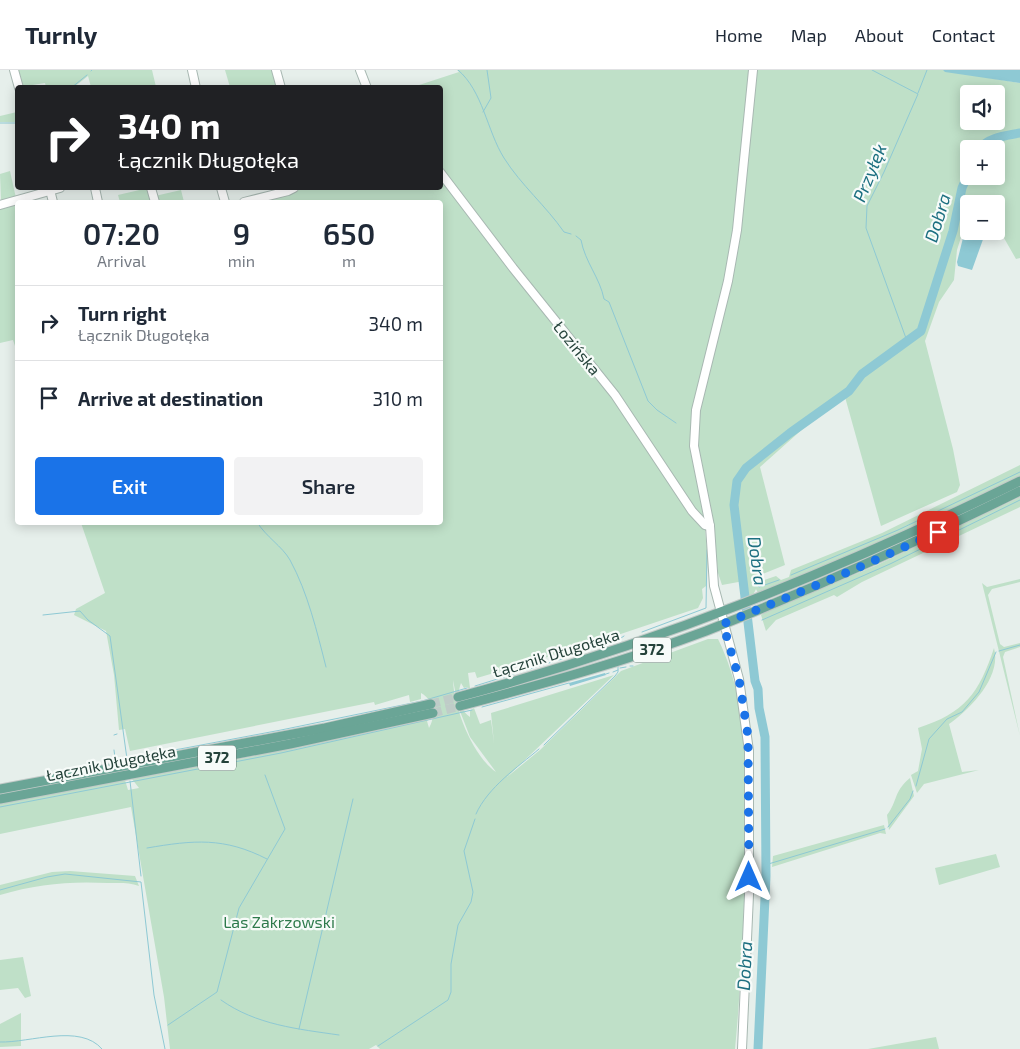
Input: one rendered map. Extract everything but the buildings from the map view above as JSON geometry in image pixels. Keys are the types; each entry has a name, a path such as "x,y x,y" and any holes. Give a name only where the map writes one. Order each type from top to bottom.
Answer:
{"main road":[{"name":"Łącznik Długołęka","path":"1020,481 880,548 720,614 598,657 459,702 617,661 723,624 880,558 1020,491"},
{"name":"Łącznik Długołęka","path":"0,789 432,709 290,744 0,799"}],"street":[{"path":"14,70 17,85"},
{"path":"192,70 195,85"},
{"path":"276,70 280,85"},
{"path":"360,70 366,85"},
{"path":"742,1049 749,895 749,751 742,698 714,586 710,526 694,446 694,421 728,281 736,238 753,70"},
{"name":"Łozińska","path":"443,176 513,268 615,395 692,511 705,525 710,526"},
{"path":"15,200 46,190"},
{"path":"252,200 290,190"},
{"path":"0,205 15,200"}],"green space":[{"path":"16,70 152,70 156,85 90,85 88,76 77,85 46,85 45,83 20,85"},
{"path":"225,70 274,70 278,85 229,85"},
{"name":"Las Zakrzowski","path":"457,70 943,70 1020,83 1020,258 1016,259 1005,240 1005,195 960,195 960,240 957,250 954,280 939,302 925,341 953,449 960,485 957,492 881,526 845,397 815,418 760,467 785,565 753,578 755,583 776,576 781,580 789,577 791,570 882,533 1020,465 1020,476 827,567 758,593 756,589 753,595 746,598 744,581 722,585 718,573 714,531 705,531 708,556 706,586 702,589 703,598 698,608 591,644 477,678 475,672 468,673 470,688 464,688 461,683 458,698 463,710 470,717 470,711 474,708 480,724 491,720 494,743 491,713 614,675 507,777 540,750 621,671 708,639 718,639 729,665 736,692 742,719 745,747 746,832 743,931 735,1049 380,1049 376,1045 369,1049 170,1049 164,997 131,807 0,834 0,803 125,780 128,790 139,788 132,779 245,758 431,718 427,721 429,728 433,718 431,704 421,693 421,699 410,702 409,695 375,705 374,702 130,751 125,729 119,730 114,675 106,631 74,615 76,609 105,593 82,525 443,525 443,200 259,200 290,190 443,190 443,85 419,85 459,72","holes":["453,680 458,706 470,737 496,772 480,755 466,731 457,704"]},
{"path":"15,112 15,122 0,122 0,116"},
{"path":"10,171 16,198 1,201 0,174"},
{"path":"149,190 151,200 119,200 118,195"},
{"path":"181,190 184,200 156,200 155,196"},
{"path":"15,203 15,346 13,340 0,343 0,206"},
{"path":"1020,497 1020,507 862,582 837,597 834,595 776,620 766,631 761,615 767,611 875,566"},
{"path":"1020,579 1020,582 992,589 988,595 1000,644 1004,647 1020,643 1020,647 1005,652 1003,657 1020,736 982,583 987,587"},
{"path":"994,648 995,659 989,681 975,701 949,724 962,772 979,770 924,784 917,793 911,775 918,771 922,749 918,728 948,716 968,699 976,689"},
{"path":"910,778 914,796 889,830 887,815 898,792"},
{"path":"884,825 886,834 880,833 772,867 773,856"},
{"path":"996,854 1000,867 939,885 935,868"},
{"path":"70,871 135,876 139,886 124,883 80,882 27,888 0,895 0,885 52,872"},
{"path":"23,957 31,996 25,998 18,988 0,990 0,960"},
{"path":"21,1013 21,1046 0,1047 0,1024"},
{"path":"936,1037 939,1049 868,1049"}],"water":[{"path":"943,70 1020,70 1020,83 945,72"},
{"path":"962,240 983,240 972,270 958,266 957,262"},
{"path":"605,673 606,675 570,686 569,683"}],"waterway":[{"path":"458,70 479,100 504,158 564,232 571,234"},
{"path":"483,112 491,98 487,70"},
{"name":"Przyłęk","path":"872,70 918,94 867,206 866,228 907,341"},
{"path":"918,93 927,70"},
{"path":"75,85 87,75"},
{"path":"0,123 15,123"},
{"name":"Dobra","path":"991,140 1020,133"},
{"name":"Dobra","path":"758,1049 766,876 765,737 759,708 758,689 755,681 734,505 737,481 746,468 790,433 849,391 862,374 921,331 953,231 963,185"},
{"path":"576,236 581,240 604,299 609,302 648,401 657,410 676,423"},
{"path":"791,575 898,530 1020,472"},
{"path":"762,620 890,564 1020,500"},
{"path":"259,525 290,560 302,586 326,667"},
{"path":"642,632 706,608 707,550"},
{"path":"757,585 759,587 779,580"},
{"path":"43,615 80,611 88,620 110,636 127,759"},
{"path":"603,645 618,640"},
{"path":"999,651 1020,645"},
{"path":"916,786 929,739 947,719 962,712 979,692 996,652"},
{"path":"475,686 568,657"},
{"path":"544,745 615,676 618,672 618,667"},
{"path":"620,668 626,667"},
{"path":"613,672 618,670"},
{"path":"482,707 569,683"},
{"path":"127,757 281,730 422,701 467,688"},
{"path":"0,807 281,753 472,710"},
{"path":"476,814 481,804 496,786 539,749"},
{"path":"107,761 115,758 114,750"},
{"path":"168,1025 217,992 239,908 285,829 265,775"},
{"path":"130,781 141,876"},
{"path":"888,827 910,799 913,791"},
{"path":"299,1029 353,799"},
{"path":"378,1046 448,1000 451,992 451,964 458,925 471,902 473,892 464,851 475,819"},
{"path":"765,865 885,829"},
{"path":"147,848 180,843 208,842 237,847 267,859"},
{"path":"0,890 65,874 141,882 154,995 165,1049"},
{"path":"221,1000 248,1015 278,1025 339,1035"},
{"path":"0,1042 68,1036 81,1037 93,1041 102,1049"}],"tunnel":[{"path":"431,704 458,697"},
{"path":"433,713 460,706"}],"route":[{"path":"749,877 748,736 739,679 723,624 800,593 938,532"}]}
